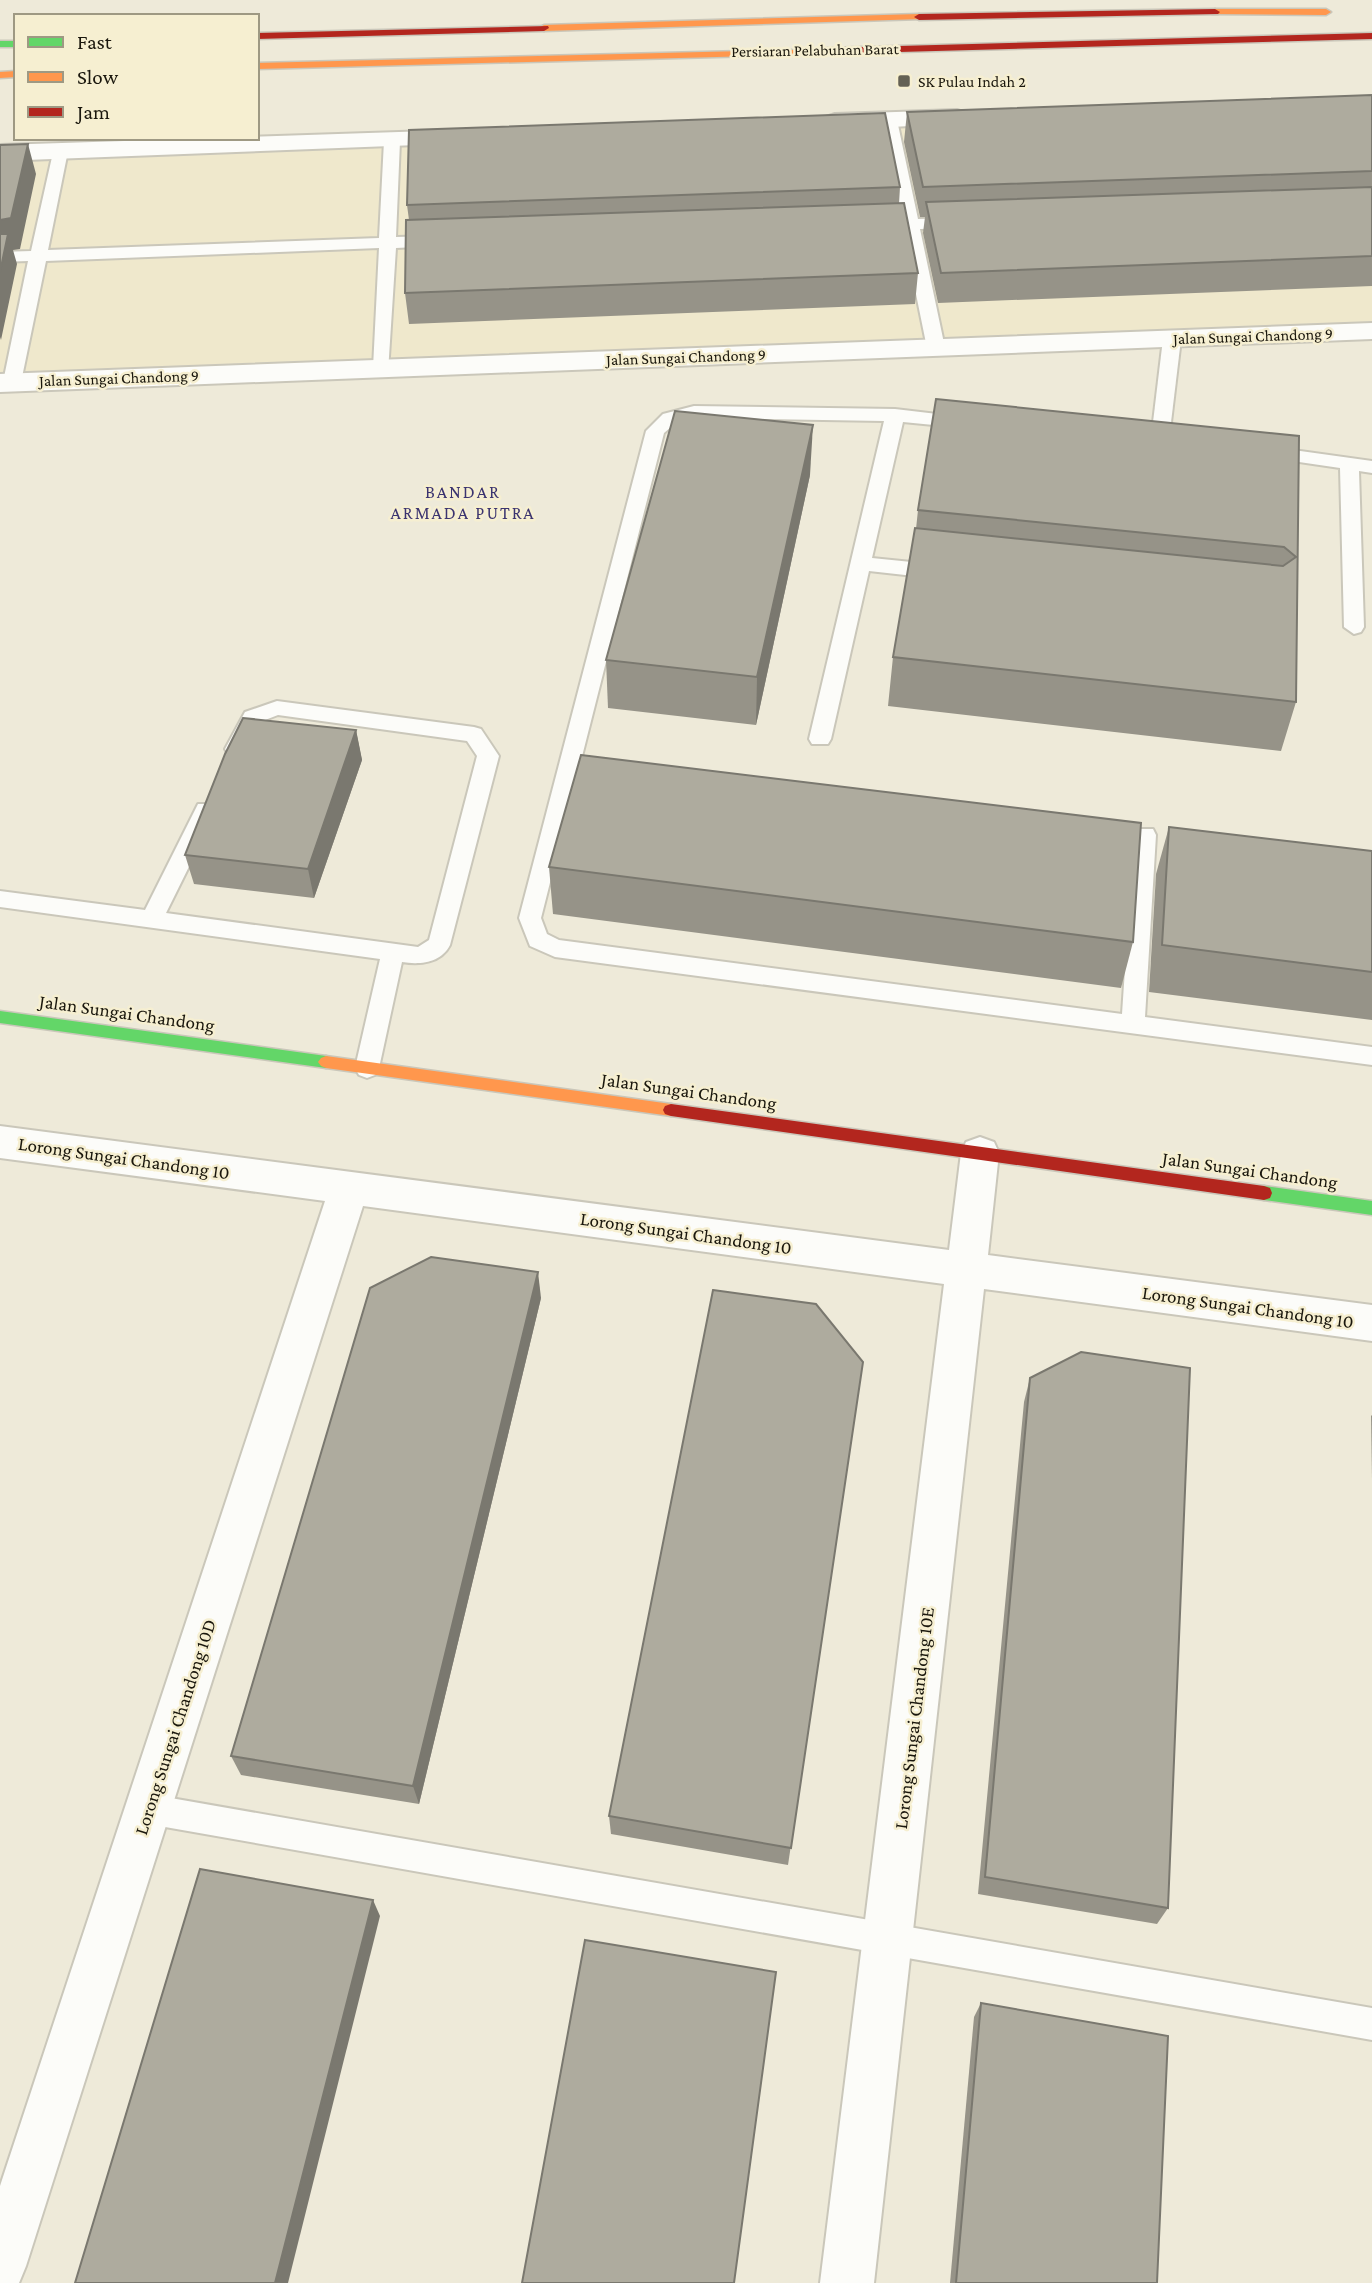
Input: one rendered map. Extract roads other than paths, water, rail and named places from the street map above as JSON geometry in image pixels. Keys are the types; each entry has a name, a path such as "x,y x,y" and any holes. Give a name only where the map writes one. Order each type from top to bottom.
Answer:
{"street":[{"name":"Persiaran Pelabuhan Barat","path":"259,36 1074,13 1345,12"},
{"path":"576,55 586,46 588,36 580,27"},
{"name":"Persiaran Pelabuhan Barat","path":"259,66 576,55 1372,36"},
{"path":"806,123 986,118"},
{"path":"0,153 488,137"},
{"name":"Jalan Sungai Chandong 9","path":"6,383 1372,331"},
{"name":"Jalan Sungai Chandong","path":"0,1017 1372,1208"},
{"name":"Lorong Sungai Chandong 10","path":"0,1142 1372,1323"},
{"name":"Lorong Sungai Chandong 10E","path":"847,2283 981,1153"},
{"name":"Lorong Sungai Chandong 10D","path":"0,2266 349,1188"}],"lane":[{"path":"889,120 936,348"},
{"path":"382,369 392,141"},
{"path":"6,383 38,256 60,151"},
{"path":"855,227 966,223"},
{"path":"0,257 456,241"},
{"path":"1160,439 1172,339"},
{"path":"988,424 895,415 694,412 670,418 654,432 530,918 538,940 555,948 1372,1056"},
{"path":"820,739 895,415"},
{"path":"1241,449 1372,467"},
{"path":"1349,462 1354,627"},
{"path":"862,564 957,574"},
{"path":"0,899 421,956 439,945 488,756 474,734 277,708 252,717 229,765"},
{"path":"151,921 217,789"},
{"path":"1133,1025 1145,835"},
{"path":"367,1068 393,952"},
{"path":"148,1809 1372,2024"}],"place":[{"name":"SK Pulau Indah 2","path":"904,81"}],"district":[{"name":"BANDAR ARMADA PUTRA","path":"463,502"}]}
